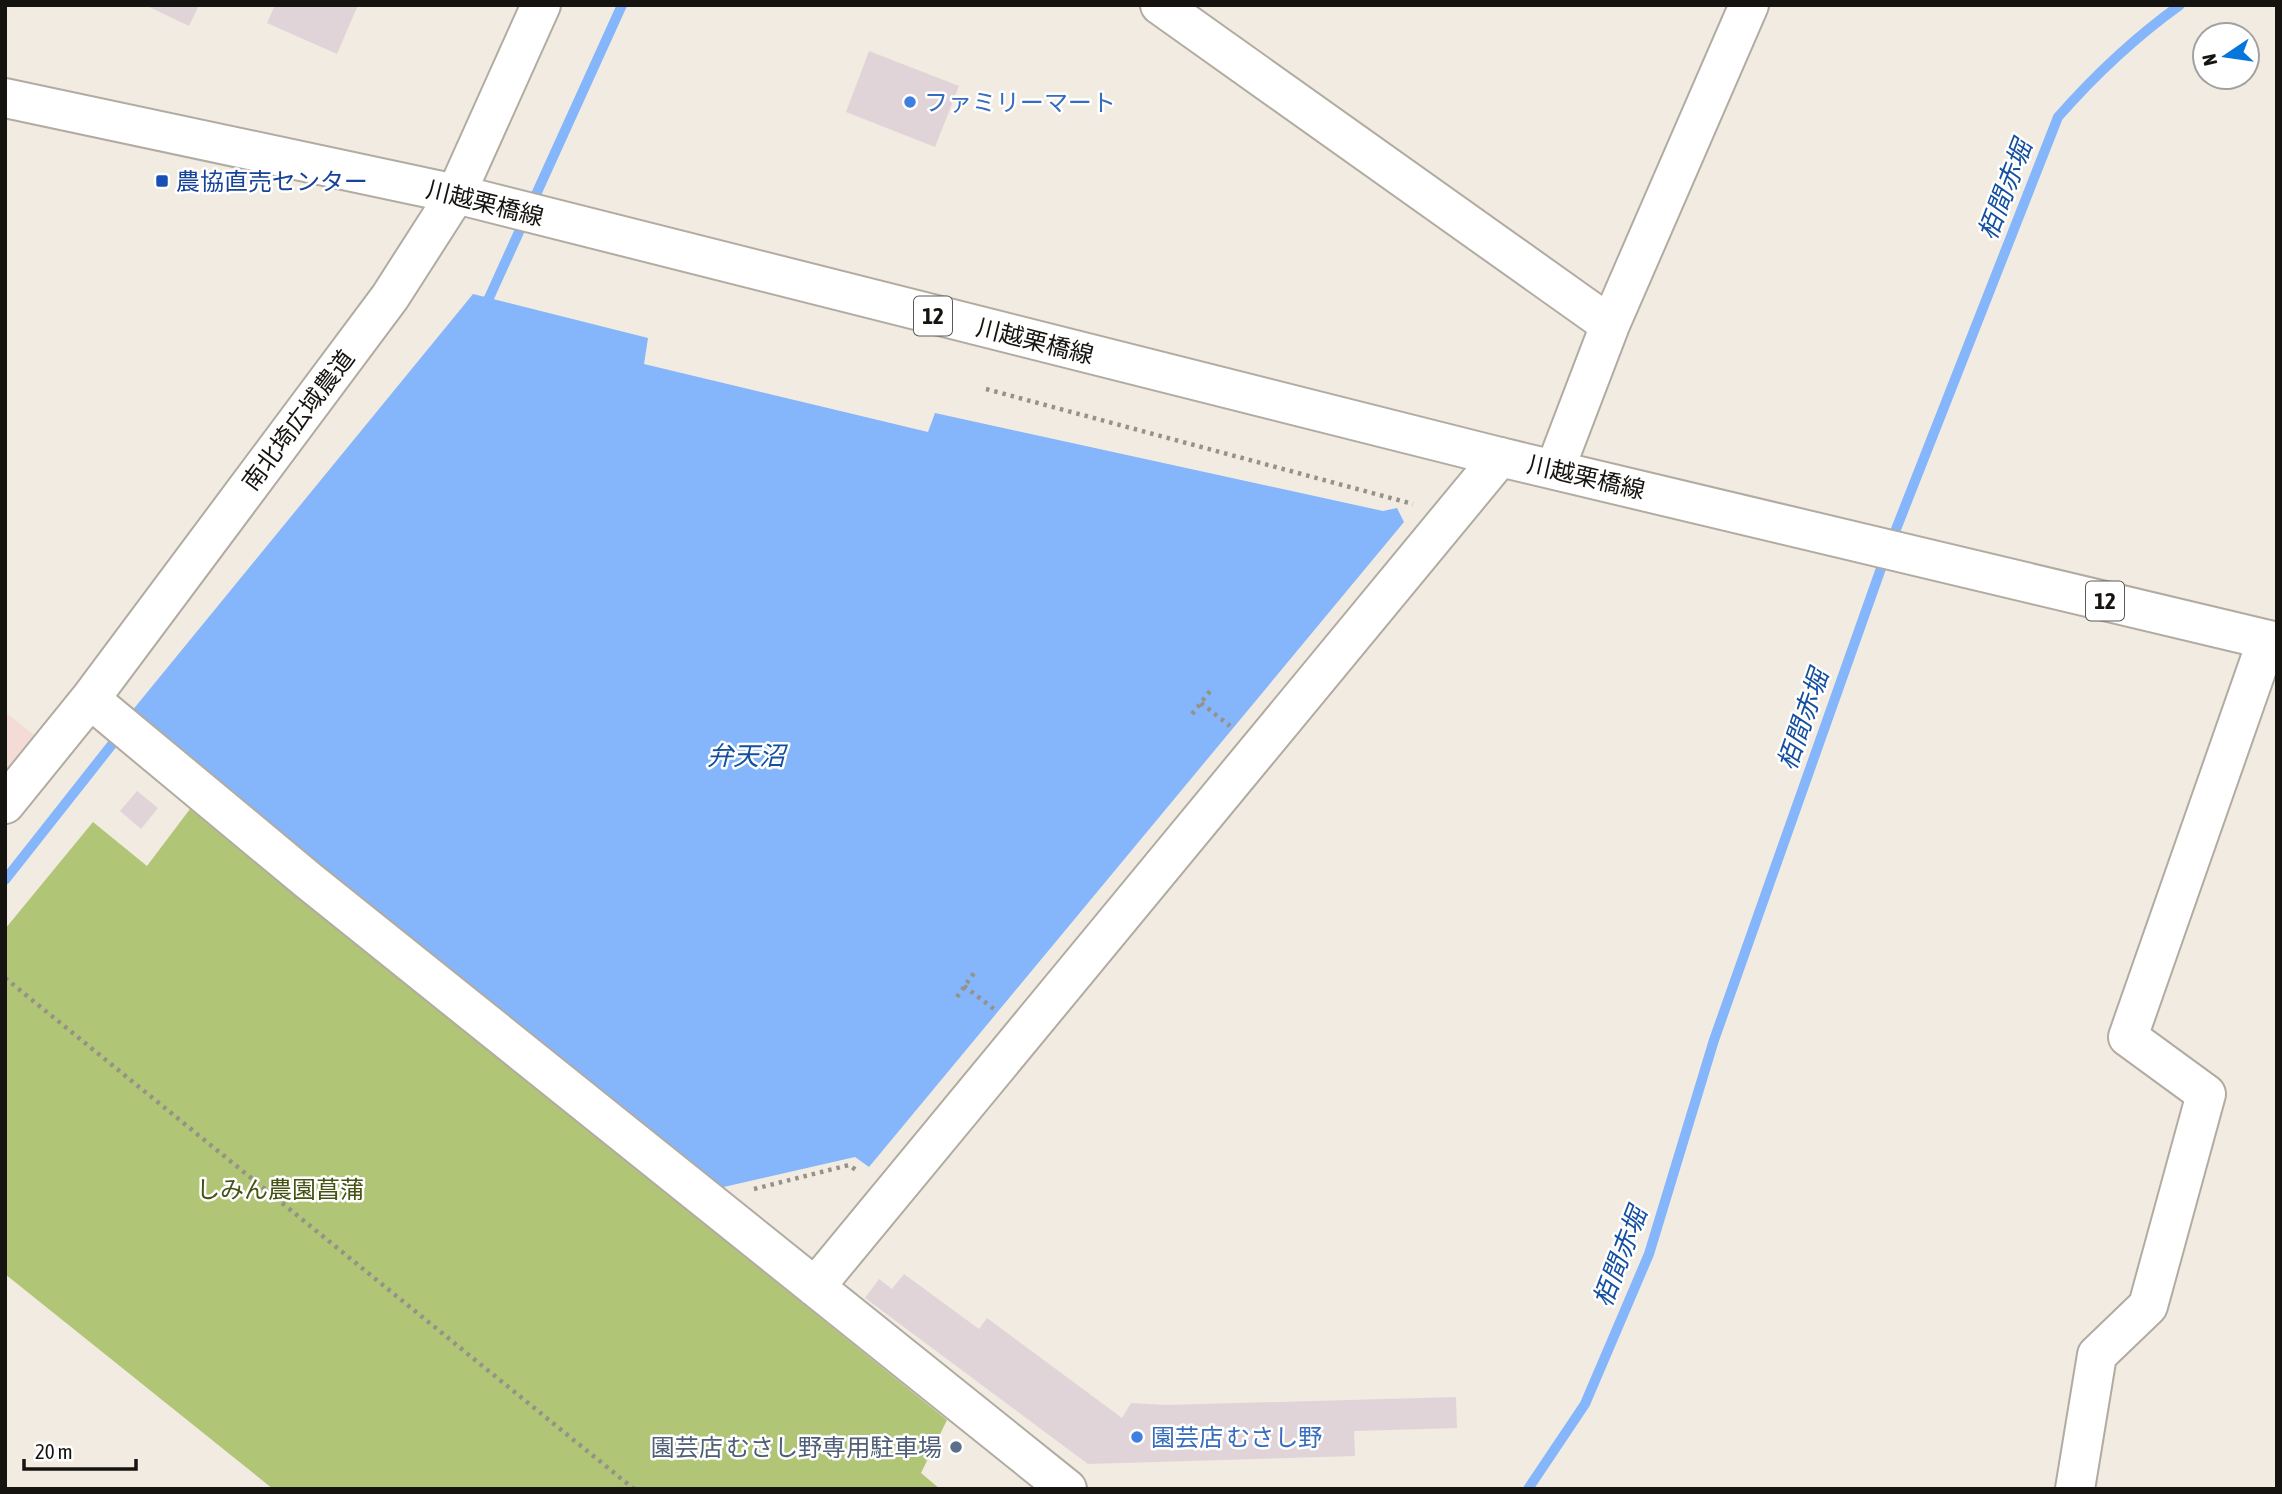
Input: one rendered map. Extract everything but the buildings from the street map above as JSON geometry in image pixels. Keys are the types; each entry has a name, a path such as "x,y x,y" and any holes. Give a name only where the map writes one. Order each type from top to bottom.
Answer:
{"street":[{"name":"南北埼広域農道","path":"5,804 90,699 390,297 456,194 541,5"},
{"path":"1160,5 1610,325"},
{"path":"1555,469 1610,325 1749,5"},
{"name":"川越栗橋線","path":"5,98 456,194 1500,457 2272,641"},
{"path":"815,1287 1500,457"},
{"path":"2075,1489 2097,1355 2148,1306 2206,1094 2128,1037 2272,641"},
{"path":"90,699 309,881 1067,1489"}],"path":[{"path":"986,389 1412,502 1418,512"},
{"path":"1192,714 1211,690"},
{"path":"1201,703 1233,728"},
{"path":"957,997 974,972"},
{"path":"5,978 634,1489"},
{"path":"964,986 998,1011"},
{"path":"752,1189 849,1165 871,1179"},
{"path":"852,1182 859,1172"}],"shaded area":[{"path":"5,712 34,735 5,770"}],"green space":[{"name":"しみん農園菖蒲","path":"190,809 947,1420 921,1473 940,1489 273,1489 5,1274 5,929 93,822 147,866"}],"water":[{"name":"弁天沼","path":"473,294 648,338 644,364 928,432 935,413 1383,511 1397,508 1404,522 869,1167 855,1157 715,1189 127,717"}],"waterway":[{"path":"482,307 489,298 622,5"},
{"name":"栢間赤堀","path":"1891,542 2058,117 2116,58 2180,5"},
{"name":"栢間赤堀","path":"1528,1489 1585,1404 1649,1254 1714,1040 1885,557"},
{"path":"5,880 121,733"}],"place":[{"name":"ファミリーマート","path":"910,102"},
{"name":"農協直売センター","path":"162,181"},
{"name":"園芸店 むさし野","path":"1137,1437"},
{"name":"園芸店 むさし野専用駐車場","path":"956,1447"}]}
